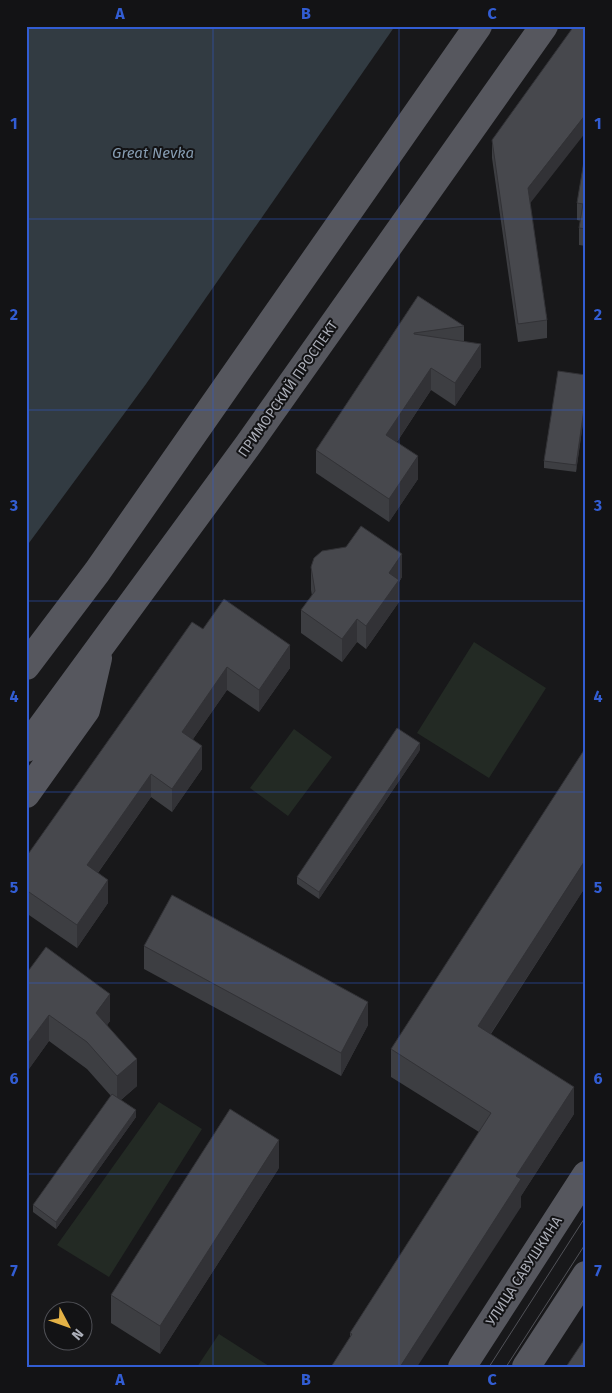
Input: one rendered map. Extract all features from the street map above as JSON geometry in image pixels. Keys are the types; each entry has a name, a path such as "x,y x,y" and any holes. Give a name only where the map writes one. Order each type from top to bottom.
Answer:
{"main road":[{"path":"26,666 97,572 478,26"},
{"name":"ПРИМОРСКИЙ ПРОСПЕКТ","path":"26,748 248,445 544,26"},
{"path":"26,794 86,710 101,647"},
{"name":"УЛИЦА САВУШКИНА","path":"462,1367 586,1175"},
{"path":"526,1367 586,1275"}],"shaded area":[{"path":"474,642 546,688 489,778 417,733"},
{"path":"294,729 332,757 288,816 250,788"},
{"path":"159,1102 202,1129 109,1277 57,1245"},
{"path":"219,1334 269,1366 269,1367 197,1367"}],"water":[{"name":"Great Nevka","path":"26,26 395,26 146,384 26,547"}],"building":[{"path":"574,26 586,26 586,114 528,188 547,320 518,324 492,140"},
{"path":"586,149 586,229 579,228 583,204 577,203"},
{"path":"418,296 464,326 414,334 481,344 455,383 431,368 386,435 418,456 389,499 316,450"},
{"path":"558,371 586,375 586,395 576,465 544,461"},
{"path":"361,526 402,554 389,573 399,580 366,626 357,619 342,639 301,610 315,591 311,567 314,558 322,551 346,547"},
{"path":"224,599 290,645 259,690 227,667 182,732 202,746 172,789 151,774 87,865 108,880 77,925 26,890 26,857 192,622 203,629"},
{"path":"397,728 420,743 319,892 297,877"},
{"path":"586,747 586,859 478,1026 574,1087 516,1176 521,1179 400,1367 331,1367 352,1334 350,1333 491,1113 391,1049"},
{"path":"172,895 368,1002 341,1053 144,946"},
{"path":"46,947 110,994 96,1013 137,1059 117,1076 87,1042 49,1015 26,1046 26,974"},
{"path":"112,1094 136,1110 56,1222 33,1205"},
{"path":"230,1109 279,1140 160,1326 111,1295"},
{"path":"586,1337 586,1367 566,1367"}],"tram line":[{"path":"489,1367 586,1216"},
{"path":"506,1367 586,1243"}]}
